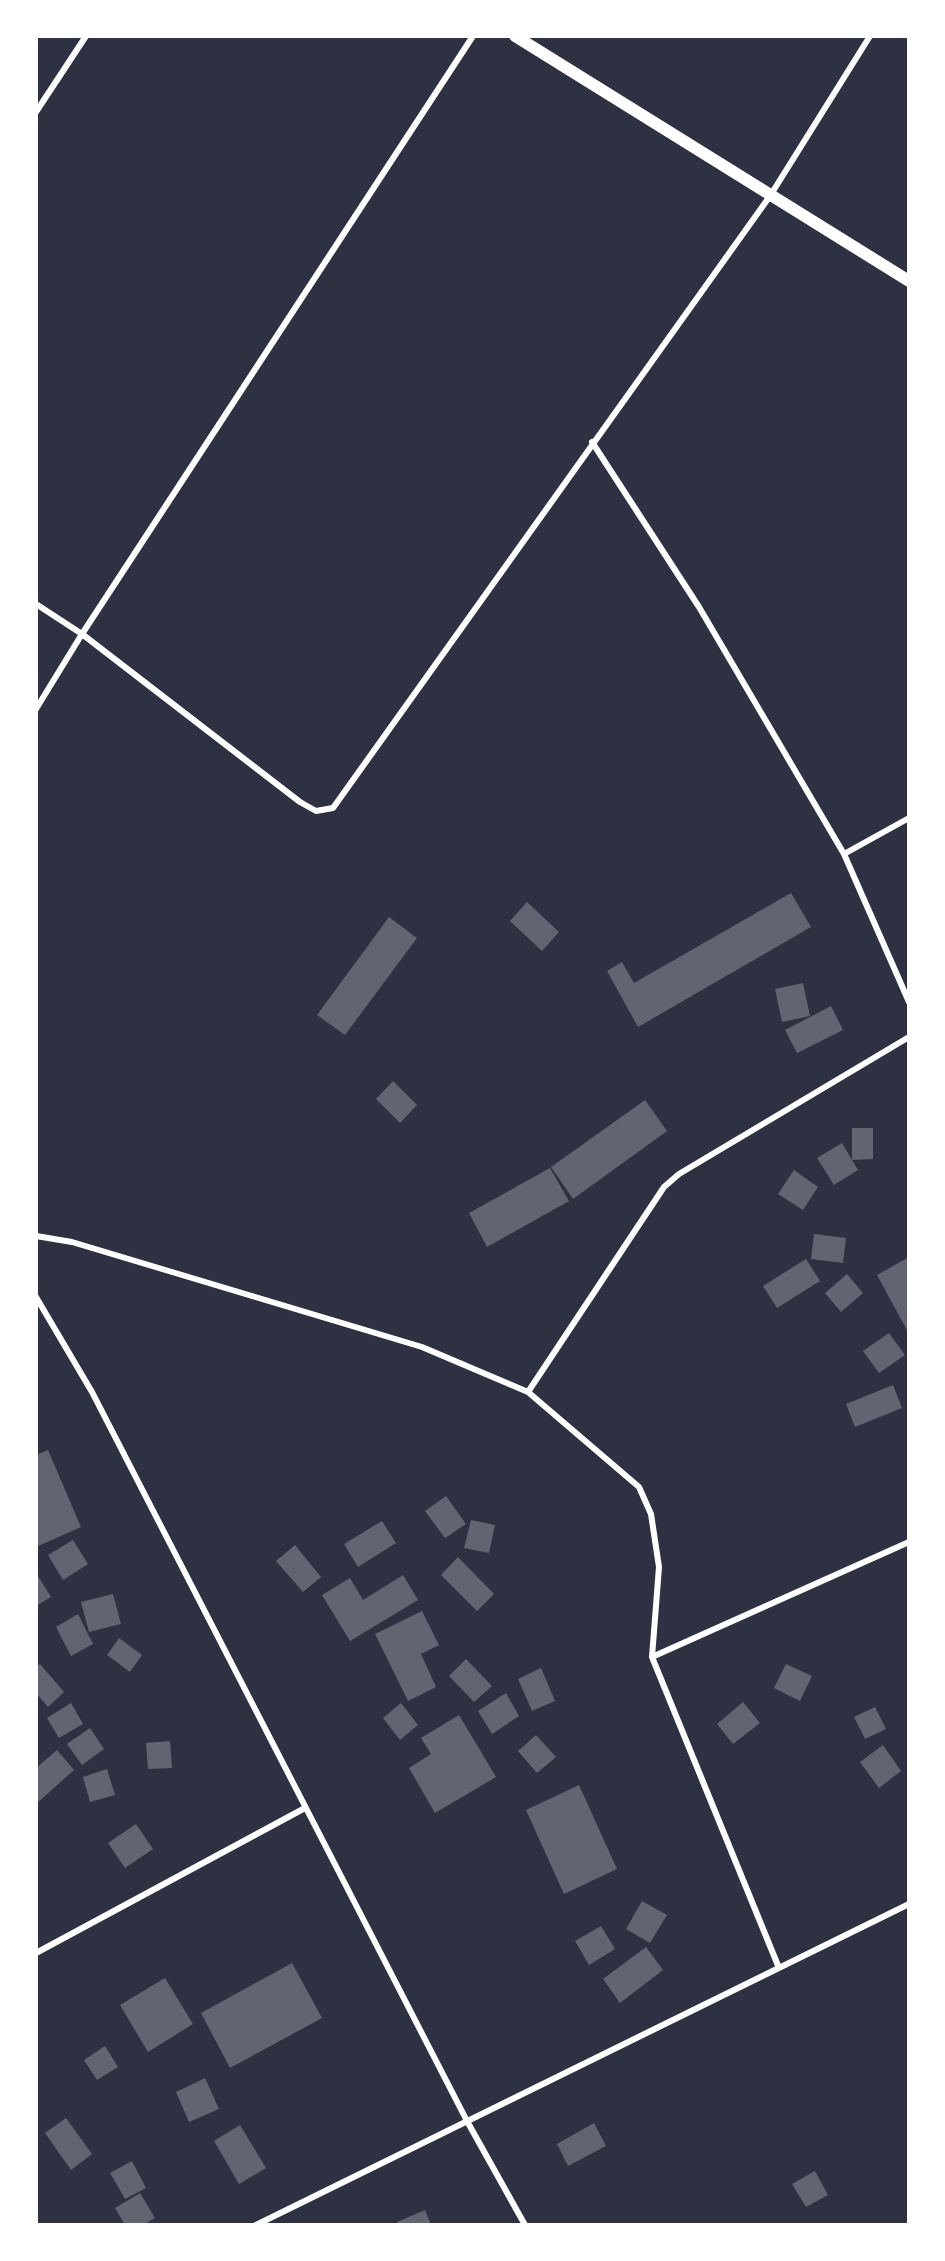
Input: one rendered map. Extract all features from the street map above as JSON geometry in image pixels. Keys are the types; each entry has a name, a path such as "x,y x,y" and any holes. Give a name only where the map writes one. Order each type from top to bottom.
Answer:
{"main road":[{"path":"515,36 909,281"}],"street":[{"path":"36,112 86,36"},
{"path":"36,709 82,634 473,36"},
{"path":"36,604 82,634 290,795 316,811 328,810 336,805 592,442 770,196 870,36"},
{"path":"592,442 699,607 844,854 909,1002"},
{"path":"844,854 909,818"},
{"path":"528,1392 664,1187 679,1174 909,1037"},
{"path":"36,1236 72,1242 422,1347 528,1392 639,1487 647,1500 659,1568 652,1657 779,1968"},
{"path":"36,1297 92,1392 467,2121 525,2225"},
{"path":"652,1657 909,1542"},
{"path":"36,1953 305,1808"},
{"path":"256,2225 909,1904"}],"building":[{"path":"791,893 811,927 638,1027 607,971 622,962 634,983"},
{"path":"527,902 559,932 542,951 510,921"},
{"path":"389,917 417,938 345,1035 317,1015"},
{"path":"803,983 810,1016 782,1022 775,989"},
{"path":"831,1006 843,1030 797,1053 785,1030"},
{"path":"393,1081 417,1105 400,1123 376,1099"},
{"path":"645,1100 667,1131 573,1199 551,1167"},
{"path":"852,1128 873,1128 873,1159 852,1160"},
{"path":"842,1143 858,1170 834,1185 817,1158"},
{"path":"550,1168 569,1201 487,1247 469,1213"},
{"path":"794,1170 818,1187 803,1210 778,1194"},
{"path":"814,1234 846,1238 843,1263 811,1259"},
{"path":"909,1257 909,1334 877,1275"},
{"path":"806,1259 820,1281 777,1308 763,1286"},
{"path":"847,1274 863,1293 841,1312 825,1293"},
{"path":"889,1333 905,1355 879,1373 863,1351"},
{"path":"893,1385 902,1408 855,1427 846,1404"},
{"path":"48,1450 81,1527 36,1547 36,1455"},
{"path":"446,1496 466,1524 445,1538 425,1511"},
{"path":"471,1520 495,1525 489,1553 464,1548"},
{"path":"382,1521 396,1543 358,1567 344,1544"},
{"path":"73,1540 88,1564 63,1580 48,1555"},
{"path":"295,1545 321,1577 303,1592 276,1561"},
{"path":"458,1557 494,1594 477,1611 441,1575"},
{"path":"36,1573 51,1597 36,1606"},
{"path":"403,1575 418,1600 350,1641 322,1595 350,1578 363,1600"},
{"path":"113,1594 121,1624 89,1632 81,1602"},
{"path":"422,1611 439,1645 421,1654 436,1687 408,1701 375,1634"},
{"path":"78,1614 93,1644 71,1656 56,1627"},
{"path":"119,1638 142,1655 130,1672 107,1655"},
{"path":"466,1659 492,1686 474,1702 449,1676"},
{"path":"40,1664 64,1692 48,1707 36,1693 36,1667"},
{"path":"786,1664 812,1676 800,1701 774,1688"},
{"path":"541,1668 555,1701 532,1711 518,1679"},
{"path":"506,1693 519,1716 492,1734 478,1711"},
{"path":"743,1702 760,1723 733,1744 717,1724"},
{"path":"71,1703 83,1724 59,1738 47,1718"},
{"path":"401,1703 418,1725 400,1740 383,1718"},
{"path":"875,1707 886,1729 865,1739 854,1717"},
{"path":"459,1715 496,1777 435,1813 409,1768 431,1754 421,1738"},
{"path":"90,1728 104,1749 82,1765 67,1744"},
{"path":"536,1735 556,1757 537,1773 518,1751"},
{"path":"170,1741 172,1768 148,1769 146,1743"},
{"path":"883,1745 901,1771 879,1788 860,1762"},
{"path":"57,1750 74,1770 36,1804 36,1768"},
{"path":"107,1769 115,1795 90,1802 83,1777"},
{"path":"579,1785 617,1869 564,1894 526,1810"},
{"path":"136,1824 153,1849 125,1868 108,1843"},
{"path":"642,1901 667,1915 650,1943 626,1929"},
{"path":"601,1926 615,1949 589,1965 575,1941"},
{"path":"646,1947 663,1970 620,2003 603,1979"},
{"path":"292,1963 322,2018 230,2068 201,2013"},
{"path":"165,1978 193,2024 148,2052 120,2005"},
{"path":"105,2046 118,2067 97,2080 84,2060"},
{"path":"205,2078 219,2109 189,2122 176,2092"},
{"path":"66,2118 92,2154 71,2170 45,2133"},
{"path":"594,2123 606,2146 568,2166 557,2144"},
{"path":"240,2125 266,2168 239,2184 214,2141"},
{"path":"132,2161 146,2188 125,2199 110,2173"},
{"path":"815,2171 828,2195 806,2207 792,2184"},
{"path":"140,2193 155,2218 143,2225 125,2225 115,2208"},
{"path":"425,2210 431,2225 398,2225 397,2222"}]}
